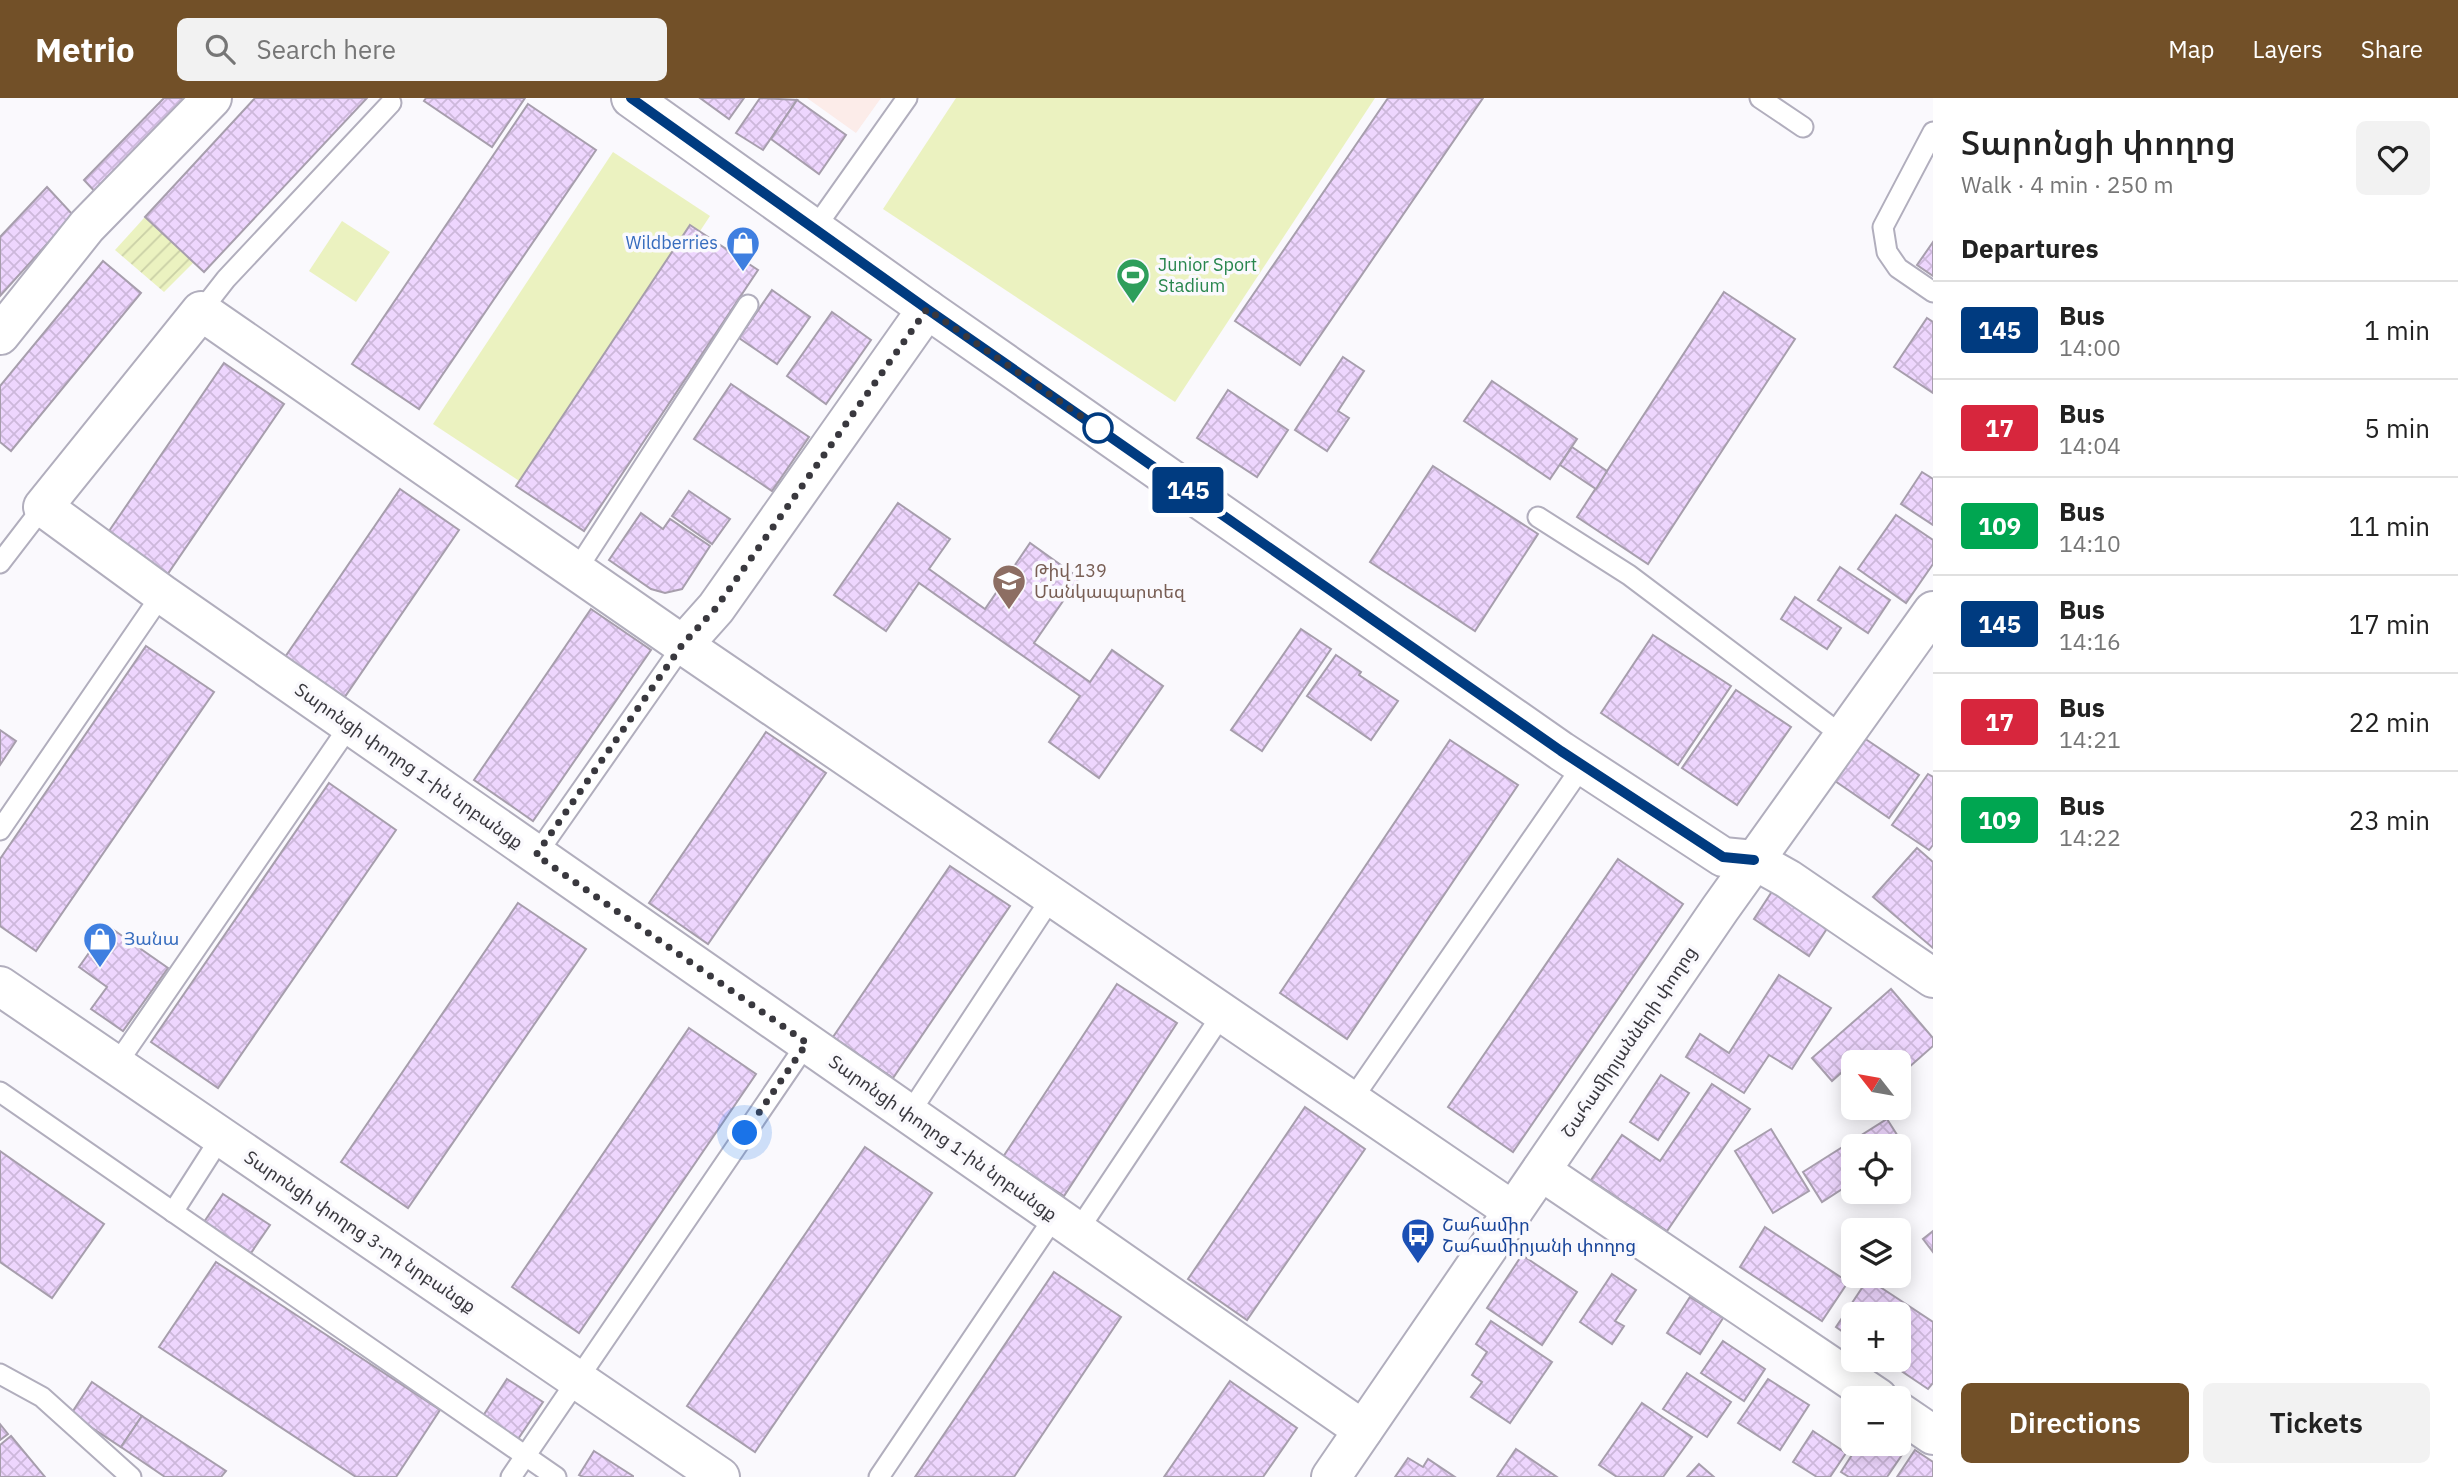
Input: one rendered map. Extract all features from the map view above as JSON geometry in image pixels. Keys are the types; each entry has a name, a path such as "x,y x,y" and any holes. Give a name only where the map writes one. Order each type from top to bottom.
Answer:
{"street":[{"path":"0,335 87,226 212,98"},
{"path":"631,98 927,309 1583,765 1723,857 1754,860 1788,879 1933,978"},
{"path":"682,645 716,608 927,309"},
{"path":"43,507 201,311 682,645 1513,1211"},
{"name":"Տարոնցի փողոց 1-ին նրբանցք","path":"43,507 162,594 1363,1430"},
{"name":"Շահամիրյանների փողոց","path":"1331,1477 1754,860 1933,611"},
{"name":"Տարոնցի փողոց 3-րդ նրբանցք","path":"0,986 720,1477"},
{"path":"1541,1171 1860,1386"},
{"path":"1911,1420 1933,1435"}],"lane":[{"path":"816,228 907,98"},
{"path":"1760,98 1803,127"},
{"path":"201,311 226,279 391,103"},
{"path":"1933,132 1883,227 1888,252 1898,268 1933,292"},
{"path":"576,571 748,305"},
{"path":"0,563 43,507"},
{"path":"1538,517 1629,575 1843,736"},
{"path":"0,830 162,594"},
{"path":"536,855 682,645"},
{"path":"116,1065 350,724"},
{"path":"1351,1101 1583,765"},
{"path":"909,1114 1052,897"},
{"path":"879,1477 1223,1013"},
{"path":"511,1477 807,1043"},
{"path":"0,1092 556,1477"},
{"path":"173,1212 221,1137"},
{"path":"0,1374 42,1397 131,1477"}],"shaded area":[{"path":"807,98 881,98 856,133"}],"green space":[{"name":"Junior Sport Stadium","path":"956,98 1375,98 1175,402 883,209"},
{"path":"613,152 710,216 530,488 433,424"},
{"path":"145,217 194,262 164,292 115,250"},
{"path":"342,221 390,252 356,302 309,271"}],"building":[{"path":"164,98 198,98 100,197 84,180"},
{"path":"255,98 367,98 204,272 145,217"},
{"path":"426,98 525,98 492,147 424,101"},
{"path":"700,98 744,98 729,119"},
{"path":"760,98 797,100 763,150 736,133"},
{"path":"1388,98 1483,98 1300,365 1235,321"},
{"path":"797,100 846,135 819,174 771,139"},
{"path":"528,104 596,150 419,409 352,364"},
{"path":"47,187 73,215 0,296 0,237"},
{"path":"690,225 758,270 584,531 516,486"},
{"path":"1933,242 1933,276 1917,265"},
{"path":"103,261 141,293 11,451 0,442 0,386"},
{"path":"772,290 810,317 777,364 739,338"},
{"path":"1724,292 1795,339 1648,564 1577,517"},
{"path":"832,312 871,340 826,404 787,376"},
{"path":"1927,318 1933,322 1933,393 1894,367"},
{"path":"1343,357 1364,371 1338,411 1349,418 1327,451 1295,430"},
{"path":"224,363 284,404 167,575 107,534"},
{"path":"1492,381 1577,439 1550,479 1464,421"},
{"path":"731,384 809,437 772,491 694,439"},
{"path":"1228,390 1288,430 1257,477 1197,438"},
{"path":"1572,447 1607,471 1596,489 1560,465"},
{"path":"1433,466 1538,534 1475,631 1370,562"},
{"path":"1922,472 1933,479 1933,525 1901,504"},
{"path":"400,489 459,530 342,701 283,660"},
{"path":"689,491 730,519 712,544 672,516"},
{"path":"898,503 950,539 929,569 985,609 1030,543 1079,578 1034,643 1090,682 1112,650 1163,686 1099,778 1049,742 1080,696 919,583 886,631 834,595"},
{"path":"641,513 663,529 670,519 710,546 682,589 665,593 651,589 609,560"},
{"path":"1896,515 1933,540 1933,564 1906,603 1858,569"},
{"path":"1840,567 1890,600 1868,633 1818,600"},
{"path":"1795,597 1841,628 1827,649 1781,619"},
{"path":"591,609 651,650 533,821 474,780"},
{"path":"1301,629 1331,649 1262,751 1231,730"},
{"path":"1653,635 1731,686 1678,765 1601,713"},
{"path":"146,646 214,692 36,951 0,926 0,859"},
{"path":"1336,655 1361,672 1359,675 1398,701 1371,740 1307,696"},
{"path":"1736,690 1791,727 1737,805 1682,768"},
{"path":"0,730 16,741 0,765"},
{"path":"766,732 826,773 708,944 649,903"},
{"path":"1864,738 1919,775 1889,818 1835,781"},
{"path":"1450,740 1518,785 1347,1039 1280,993"},
{"path":"1928,774 1933,777 1933,845 1929,850 1892,825"},
{"path":"329,783 396,830 218,1088 151,1042"},
{"path":"1917,848 1933,862 1933,948 1873,897"},
{"path":"1618,859 1683,904 1513,1152 1448,1107"},
{"path":"950,866 1010,906 893,1078 833,1037"},
{"path":"1773,890 1828,927 1809,956 1754,919"},
{"path":"518,903 586,949 408,1208 341,1162"},
{"path":"108,926 168,968 123,1031 91,1009 107,987 79,967"},
{"path":"1779,975 1831,1008 1792,1069 1769,1055 1744,1093 1686,1057 1700,1034 1729,1053"},
{"path":"1117,984 1177,1023 1064,1196 1003,1157"},
{"path":"1891,989 1933,1038 1933,1046 1911,1065 1911,1050 1841,1050 1841,1073 1832,1081 1812,1058"},
{"path":"689,1028 756,1074 579,1333 512,1287"},
{"path":"1661,1075 1689,1093 1658,1140 1630,1122"},
{"path":"1712,1084 1750,1109 1667,1231 1591,1180 1622,1135 1660,1161"},
{"path":"1305,1107 1365,1149 1247,1320 1188,1279"},
{"path":"1888,1120 1896,1134 1863,1134"},
{"path":"1771,1129 1809,1191 1773,1213 1735,1151"},
{"path":"865,1147 932,1193 755,1452 687,1406"},
{"path":"1841,1148 1841,1190 1822,1202 1803,1172"},
{"path":"0,1151 104,1224 52,1298 0,1262"},
{"path":"223,1194 270,1225 251,1253 204,1222"},
{"path":"1765,1227 1841,1277 1841,1288 1844,1288 1822,1321 1740,1267"},
{"path":"1933,1231 1933,1252 1923,1239"},
{"path":"1522,1255 1577,1292 1542,1345 1487,1308"},
{"path":"216,1262 440,1410 396,1477 356,1477 159,1347"},
{"path":"1054,1272 1121,1317 1014,1477 915,1477"},
{"path":"1612,1274 1636,1290 1615,1321 1624,1326 1612,1344 1580,1322"},
{"path":"1862,1288 1882,1288 1903,1302 1853,1302"},
{"path":"1690,1297 1723,1318 1700,1354 1667,1333"},
{"path":"1911,1307 1933,1322 1933,1383 1928,1389 1903,1372 1911,1372"},
{"path":"1491,1321 1552,1362 1510,1423 1471,1397 1482,1382 1472,1375 1487,1352 1476,1344"},
{"path":"1723,1341 1765,1369 1744,1401 1701,1373"},
{"path":"1687,1373 1731,1402 1707,1437 1663,1409"},
{"path":"507,1379 543,1402 518,1439 483,1416"},
{"path":"1768,1379 1809,1405 1780,1450 1738,1423"},
{"path":"1230,1381 1297,1428 1263,1477 1164,1477"},
{"path":"92,1382 142,1416 121,1447 71,1414"},
{"path":"1642,1403 1692,1437 1663,1477 1617,1477 1599,1465"},
{"path":"142,1416 226,1471 221,1477 165,1477 121,1447"},
{"path":"0,1424 8,1434 0,1440"},
{"path":"1813,1431 1841,1450 1841,1456 1844,1456 1830,1477 1817,1477 1793,1462"},
{"path":"11,1436 45,1477 0,1477 0,1445"},
{"path":"1516,1449 1557,1477 1497,1477"},
{"path":"1915,1450 1933,1462 1933,1477 1897,1477"},
{"path":"594,1451 633,1476 633,1477 579,1475"},
{"path":"1851,1456 1901,1456 1887,1477 1849,1477 1841,1472"},
{"path":"1408,1458 1423,1467 1428,1459 1455,1477 1395,1477"},
{"path":"1699,1464 1714,1477 1687,1477"}],"bus line":[{"name":"145","path":"631,98 927,309 1561,751 1723,857 1754,860"}],"place":[{"name":"Wildberries","path":"743,273"},
{"name":"Junior Sport Stadium","path":"1133,305"},
{"name":"Թիվ 139 Մանկապարտեզ","path":"1009,611"},
{"name":"Յանա","path":"100,969"},
{"name":"Շահամիր Շահամիրյանի փողոց","path":"1418,1265"}],"route":[{"path":"745,1133 807,1043 536,855 682,645 716,608 927,309 1098,428"}]}
